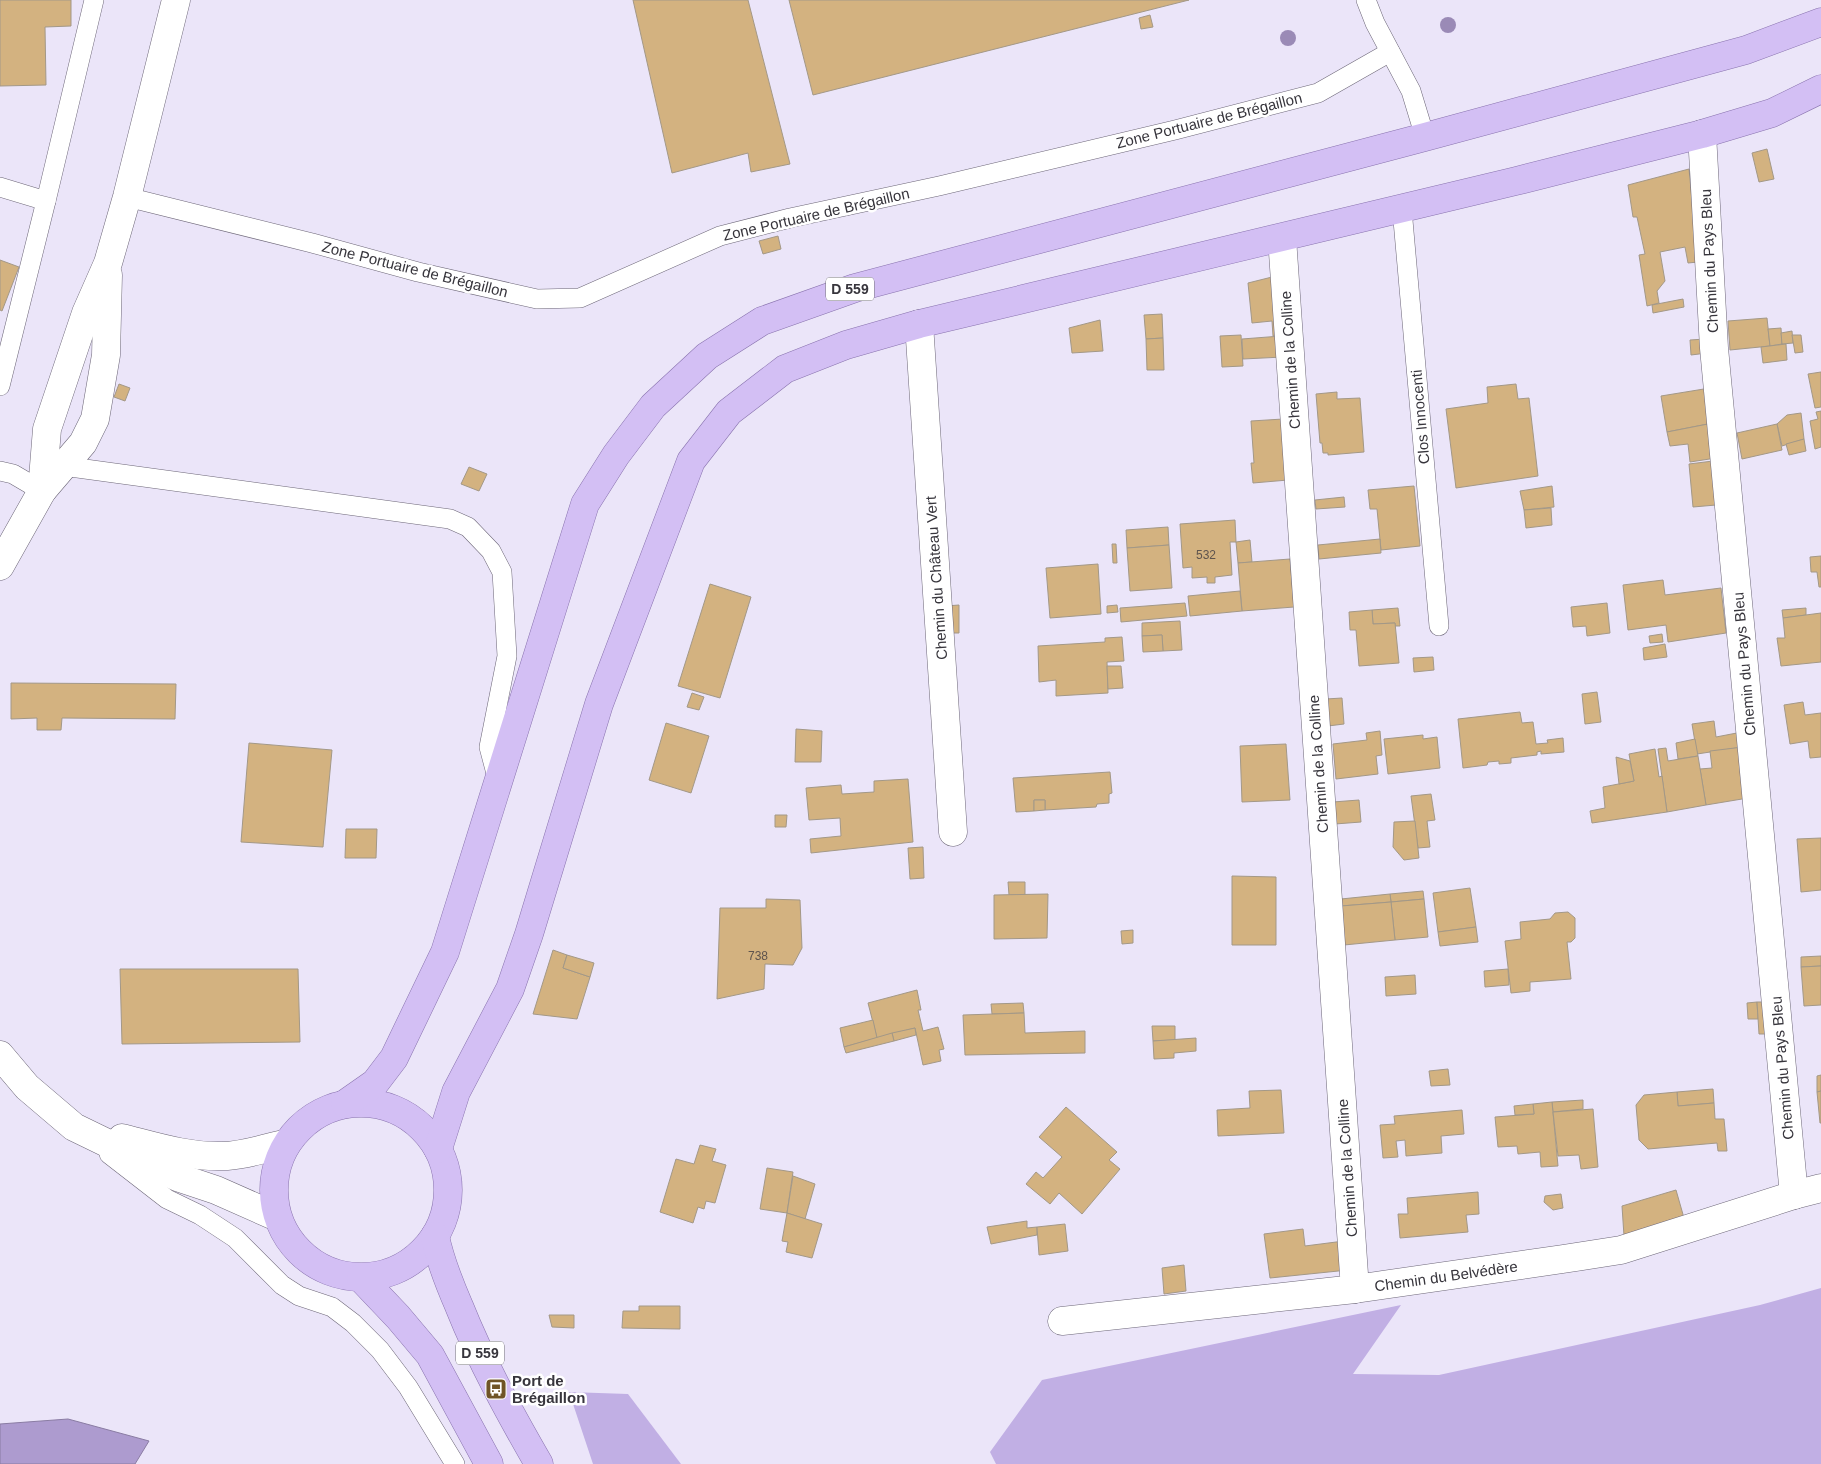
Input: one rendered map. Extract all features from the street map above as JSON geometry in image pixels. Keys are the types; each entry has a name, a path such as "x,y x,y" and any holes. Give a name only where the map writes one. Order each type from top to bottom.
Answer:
{"main road":[{"name":"D 559","path":"345,1104 375,1083 394,1058 445,952 585,504 616,455 653,406 707,356 762,321 855,288 1746,50 1821,22"},
{"path":"438,1149 456,1092 510,989 529,934 599,704 691,461 729,412 785,369 846,345 919,324 1402,209 1702,134 1772,113 1821,88"},
{"path":"372,1103 399,1111 422,1127 438,1149 446,1170 449,1193 445,1216 435,1236 421,1253 404,1266 383,1275 361,1278 339,1275 319,1267 301,1254 286,1237 277,1216 273,1191 276,1166 287,1143 302,1125 322,1112 345,1104 372,1103"},
{"name":"D 559","path":"435,1236 440,1260 469,1330 496,1389 539,1464"},
{"name":"D 559","path":"361,1278 398,1317 430,1355 489,1464"}],"street":[{"path":"42,491 47,430 86,314 108,263 128,197 176,0"},
{"name":"Chemin du Pays Bleu","path":"1702,134 1714,348 1794,1195"},
{"name":"Chemin de la Colline","path":"1282,238 1355,1289"},
{"path":"0,566 42,491 83,442 96,419 106,355 108,263"},
{"name":"Chemin du Château Vert","path":"919,324 953,832"},
{"path":"0,1055 27,1087 74,1127 177,1177 216,1190 277,1216"},
{"path":"74,1127 187,1153 223,1157 287,1143"},
{"name":"Chemin du Belvédère","path":"1062,1321 1355,1289 1621,1250 1821,1188"}],"lane":[{"path":"0,386 94,0"},
{"path":"1366,0 1390,52 1411,91 1425,137"},
{"name":"Zone Portuaire de Brégaillon","path":"128,197 418,272 537,299 580,298 720,236 790,218 939,186 1175,130 1318,93 1390,52"},
{"path":"0,187 46,201"},
{"name":"Clos Innocenti","path":"1402,209 1439,626"},
{"path":"63,466 450,519 468,527 491,552 502,572 507,656 490,747 498,781"},
{"path":"0,471 13,474 42,491"},
{"path":"74,1127 167,1199 200,1215 235,1238 282,1285 299,1296 332,1307 354,1324 380,1350 408,1387 455,1464"}],"shaded area":[{"path":"1821,1288 1821,1464 996,1464 990,1452 1042,1380 1401,1305 1353,1374 1439,1375 1760,1305"},
{"path":"569,1392 628,1394 681,1464 593,1464"},
{"path":"68,1419 149,1441 135,1464 0,1464 0,1424"}],"building":[{"path":"0,0 71,0 71,26 45,27 46,85 0,86"},
{"path":"633,0 748,0 790,164 751,172 748,153 672,173"},
{"path":"789,0 1189,0 813,95"},
{"path":"1150,15 1153,27 1141,29 1139,18"},
{"path":"1767,149 1774,179 1759,182 1752,153"},
{"path":"1689,169 1698,262 1688,263 1685,247 1660,252 1665,281 1657,291 1659,303 1647,306 1639,255 1645,254 1637,217 1633,217 1628,185"},
{"path":"778,236 781,249 763,254 759,241"},
{"path":"0,260 19,267 2,311 0,310"},
{"path":"1276,276 1281,336 1273,336 1272,321 1252,323 1248,283"},
{"path":"1683,299 1684,307 1653,313 1652,305"},
{"path":"1162,314 1163,338 1146,339 1144,315"},
{"path":"1767,318 1770,346 1730,350 1728,321"},
{"path":"1100,320 1103,351 1072,353 1069,328"},
{"path":"1781,328 1782,344 1770,346 1768,329"},
{"path":"1792,331 1793,343 1782,344 1781,333"},
{"path":"1241,335 1243,366 1222,367 1220,336"},
{"path":"1792,335 1801,335 1803,352 1795,353"},
{"path":"1281,336 1283,357 1243,359 1242,339"},
{"path":"1163,338 1164,370 1147,370 1146,339"},
{"path":"1705,339 1707,353 1691,355 1690,340"},
{"path":"1786,344 1787,360 1763,363 1761,347"},
{"path":"1821,372 1821,407 1815,408 1808,374"},
{"path":"119,384 130,388 125,401 114,397"},
{"path":"1516,384 1518,399 1529,398 1538,476 1456,488 1446,409 1488,403 1487,387"},
{"path":"1710,388 1713,423 1667,432 1661,396"},
{"path":"1337,392 1337,399 1360,398 1364,452 1328,455 1328,453 1323,453 1322,443 1320,443 1316,394"},
{"path":"1821,411 1821,447 1815,449 1810,421 1818,419 1816,412"},
{"path":"1801,413 1804,439 1782,446 1777,424 1787,415"},
{"path":"1283,419 1288,480 1253,483 1251,463 1254,463 1251,421"},
{"path":"1713,423 1716,458 1690,462 1688,444 1670,446 1667,432"},
{"path":"1777,424 1782,450 1742,459 1737,433"},
{"path":"1804,439 1806,451 1789,455 1786,444"},
{"path":"1713,461 1716,505 1693,507 1689,464"},
{"path":"469,467 487,474 479,491 461,484"},
{"path":"1414,486 1420,546 1381,550 1377,509 1370,509 1368,490"},
{"path":"1552,486 1554,507 1524,510 1520,491"},
{"path":"1344,497 1345,507 1316,509 1315,500"},
{"path":"1551,508 1552,525 1526,528 1524,510"},
{"path":"1235,520 1236,542 1230,542 1232,575 1215,577 1215,583 1207,583 1207,577 1192,578 1192,567 1183,568 1180,524"},
{"path":"1168,527 1169,545 1127,548 1126,530"},
{"path":"1380,539 1381,553 1319,559 1318,545"},
{"path":"1250,540 1252,562 1238,563 1236,542"},
{"path":"1112,544 1116,544 1117,563 1113,563"},
{"path":"1169,545 1172,588 1130,591 1127,548"},
{"path":"1821,556 1821,587 1819,587 1817,572 1811,572 1810,557"},
{"path":"1290,559 1294,607 1242,611 1238,563"},
{"path":"1098,564 1101,614 1050,618 1046,568"},
{"path":"1663,580 1665,595 1721,588 1726,633 1668,642 1666,625 1628,630 1623,585"},
{"path":"710,584 751,597 720,698 678,686"},
{"path":"1240,591 1242,611 1190,616 1188,596"},
{"path":"1185,603 1187,616 1121,622 1120,608"},
{"path":"1607,603 1610,633 1587,636 1586,626 1573,627 1571,607"},
{"path":"959,605 959,633 946,633 946,606"},
{"path":"1117,605 1118,612 1107,613 1107,606"},
{"path":"1398,608 1400,626 1395,626 1395,623 1373,624 1372,610"},
{"path":"1806,608 1806,615 1783,618 1782,610"},
{"path":"1372,610 1373,624 1395,623 1399,663 1359,666 1356,630 1350,630 1349,612"},
{"path":"1821,613 1821,662 1781,666 1777,638 1785,638 1783,618"},
{"path":"1180,621 1182,650 1163,651 1162,635 1142,636 1142,623"},
{"path":"1662,634 1663,642 1650,643 1649,636"},
{"path":"1162,635 1163,651 1143,652 1142,636"},
{"path":"1122,637 1124,661 1107,662 1108,693 1056,696 1056,680 1039,682 1038,646 1105,642 1105,638"},
{"path":"1665,644 1667,657 1644,660 1643,648"},
{"path":"1433,657 1434,670 1414,672 1413,658"},
{"path":"1107,666 1121,666 1123,688 1108,689"},
{"path":"11,683 176,684 175,719 62,718 61,730 37,730 37,718 11,719"},
{"path":"1597,692 1601,722 1585,724 1582,694"},
{"path":"692,693 704,697 699,710 687,707"},
{"path":"1342,698 1344,724 1328,726 1326,699"},
{"path":"1803,702 1805,715 1821,713 1821,757 1810,758 1808,741 1790,744 1784,705"},
{"path":"1520,712 1522,723 1533,722 1536,744 1548,743 1547,740 1563,738 1564,752 1541,754 1541,751 1537,752 1537,755 1511,758 1511,763 1499,764 1499,761 1488,762 1487,765 1463,768 1458,719"},
{"path":"1714,721 1716,737 1742,732 1743,747 1697,754 1692,724"},
{"path":"666,723 709,736 691,793 649,780"},
{"path":"796,729 822,731 821,762 795,762"},
{"path":"1380,731 1382,755 1376,756 1378,774 1336,779 1333,744 1367,740 1366,733"},
{"path":"1423,735 1423,739 1437,737 1440,768 1388,774 1384,739"},
{"path":"1695,739 1698,756 1678,759 1676,743"},
{"path":"249,743 332,750 323,847 241,842"},
{"path":"1286,744 1290,800 1242,802 1240,746"},
{"path":"1743,747 1748,798 1706,805 1700,769 1712,768 1710,751"},
{"path":"1666,748 1668,761 1698,756 1706,805 1667,812 1658,749"},
{"path":"1655,749 1659,777 1662,776 1667,812 1592,823 1590,811 1605,808 1603,787 1634,781 1629,754"},
{"path":"1616,757 1630,761 1634,781 1619,784"},
{"path":"1110,772 1112,793 1109,794 1109,803 1097,804 1096,807 1045,810 1045,800 1034,800 1034,811 1016,812 1013,778"},
{"path":"908,779 913,842 811,853 810,839 841,836 840,818 809,820 806,788 841,785 842,794 874,792 874,781"},
{"path":"1431,794 1435,820 1427,821 1430,847 1418,848 1411,796"},
{"path":"1034,800 1045,800 1045,810 1034,811"},
{"path":"1359,800 1361,822 1335,824 1333,802"},
{"path":"775,815 787,815 786,827 775,827"},
{"path":"1415,821 1419,858 1404,860 1393,847 1394,822"},
{"path":"346,829 377,829 376,858 345,858"},
{"path":"1821,838 1821,890 1801,892 1797,839"},
{"path":"923,847 924,878 910,879 908,848"},
{"path":"1232,876 1276,877 1276,945 1232,945"},
{"path":"1008,882 1025,882 1025,895 1009,895"},
{"path":"1470,888 1476,927 1438,932 1433,893"},
{"path":"1423,891 1424,899 1391,902 1390,894"},
{"path":"1048,894 1047,938 994,939 994,895"},
{"path":"1390,894 1391,902 1341,906 1341,899"},
{"path":"766,899 800,900 802,948 793,965 765,964 764,989 717,999 720,908 766,908"},
{"path":"1424,899 1428,937 1395,940 1391,902"},
{"path":"1391,902 1395,940 1344,945 1341,906"},
{"path":"1568,912 1575,918 1575,938 1571,942 1567,942 1571,979 1530,982 1530,991 1511,993 1505,941 1521,939 1520,922 1550,919 1555,913"},
{"path":"1476,927 1478,942 1440,946 1438,932"},
{"path":"1133,930 1133,943 1122,944 1121,931"},
{"path":"553,950 567,955 563,968 590,977 577,1019 533,1014"},
{"path":"567,955 594,963 590,977 563,968"},
{"path":"1821,956 1821,966 1801,967 1801,957"},
{"path":"1821,966 1821,1005 1804,1006 1801,967"},
{"path":"120,969 298,969 300,1042 122,1044"},
{"path":"1508,969 1509,985 1485,987 1484,971"},
{"path":"1415,975 1416,994 1386,996 1385,977"},
{"path":"917,990 921,1010 918,1010 923,1031 938,1027 944,1049 939,1050 941,1061 923,1065 915,1028 877,1038 868,1003"},
{"path":"1757,1002 1758,1019 1748,1019 1747,1003"},
{"path":"1757,1002 1768,1002 1771,1034 1759,1034"},
{"path":"1023,1003 1024,1013 992,1014 991,1004"},
{"path":"1024,1013 1025,1033 1085,1031 1085,1053 965,1055 963,1015"},
{"path":"873,1020 877,1038 844,1047 840,1028"},
{"path":"1152,1026 1175,1026 1175,1040 1153,1041"},
{"path":"915,1028 916,1035 894,1041 892,1033"},
{"path":"892,1033 894,1041 846,1053 844,1047"},
{"path":"1196,1038 1196,1051 1174,1053 1174,1058 1154,1059 1153,1041"},
{"path":"1448,1069 1450,1085 1431,1086 1429,1071"},
{"path":"1821,1075 1821,1091 1817,1092 1817,1076"},
{"path":"1713,1089 1714,1103 1678,1106 1677,1092"},
{"path":"1281,1090 1284,1133 1218,1136 1217,1110 1250,1108 1249,1091"},
{"path":"1821,1091 1821,1123 1820,1123 1817,1092"},
{"path":"1677,1092 1678,1106 1714,1103 1715,1119 1724,1119 1727,1151 1718,1151 1717,1143 1648,1149 1639,1140 1636,1105 1644,1095"},
{"path":"1583,1100 1583,1109 1553,1112 1552,1102"},
{"path":"1552,1102 1558,1166 1541,1167 1540,1152 1518,1154 1517,1146 1498,1147 1495,1117 1534,1114 1533,1104"},
{"path":"1533,1104 1534,1114 1515,1115 1514,1106"},
{"path":"1066,1107 1117,1152 1109,1160 1120,1169 1082,1214 1059,1193 1050,1204 1026,1184 1036,1172 1043,1178 1062,1157 1039,1137"},
{"path":"1593,1109 1598,1167 1581,1169 1579,1155 1558,1156 1553,1112"},
{"path":"1462,1110 1464,1134 1441,1136 1442,1153 1406,1156 1405,1140 1396,1141 1398,1157 1383,1158 1380,1125 1395,1124 1394,1116"},
{"path":"700,1145 716,1149 712,1161 726,1165 715,1203 706,1201 704,1209 698,1207 693,1223 660,1212 676,1159 694,1164"},
{"path":"767,1168 793,1172 787,1213 760,1209"},
{"path":"793,1176 815,1184 805,1219 787,1213"},
{"path":"1676,1190 1684,1218 1624,1236 1622,1206"},
{"path":"1478,1192 1479,1214 1466,1215 1468,1232 1400,1238 1398,1214 1408,1214 1407,1198"},
{"path":"1561,1194 1563,1208 1553,1210 1544,1202 1545,1196"},
{"path":"787,1213 822,1224 812,1258 786,1252 788,1242 782,1241"},
{"path":"1027,1221 1027,1228 1037,1227 1037,1235 991,1244 987,1227"},
{"path":"1065,1224 1068,1251 1039,1255 1037,1227"},
{"path":"1303,1229 1305,1246 1344,1241 1348,1270 1270,1278 1264,1234"},
{"path":"1184,1265 1186,1291 1164,1294 1162,1268"},
{"path":"639,1306 680,1306 680,1329 622,1328 623,1311 639,1311"},
{"path":"549,1315 574,1315 574,1328 552,1327"}],"place":[{"name":"Port de Brégaillon","path":"496,1389"}]}
